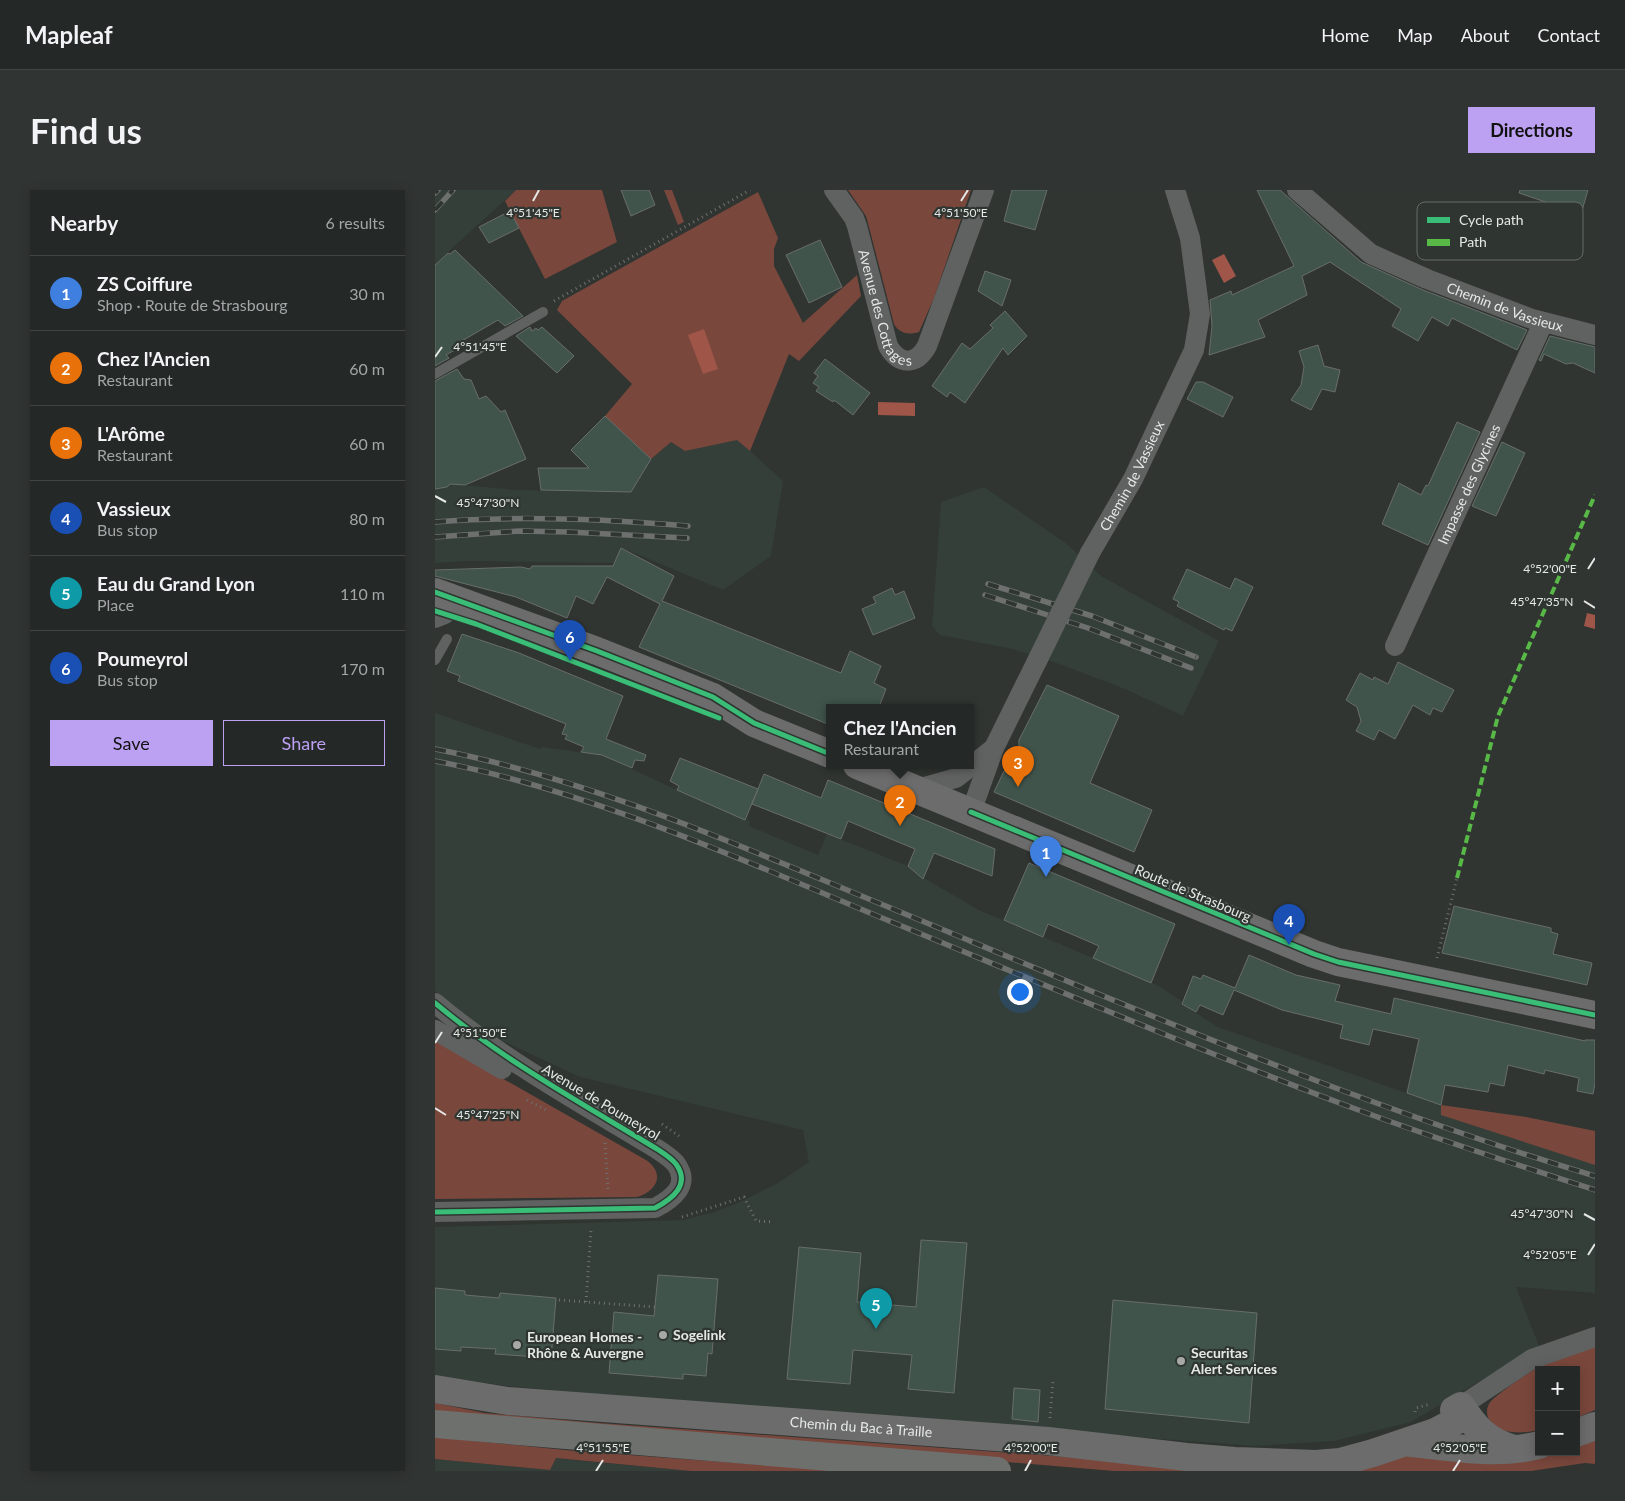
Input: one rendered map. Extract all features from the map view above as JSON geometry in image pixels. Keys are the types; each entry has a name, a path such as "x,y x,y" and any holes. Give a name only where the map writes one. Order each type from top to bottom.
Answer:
{"highway":[{"path":"435,1424 997,1471"}],"main road":[{"path":"439,615 476,624 719,718 754,723 826,752"},
{"name":"Route de Strasbourg","path":"867,769 1314,954 1338,962 1595,1015"},
{"name":"Chemin du Bac à Traille","path":"435,1388 508,1401 1048,1441 1187,1457 1251,1462 1316,1464 1340,1462 1407,1442 1454,1423"},
{"path":"1454,1423 1485,1451 1504,1451 1526,1447"},
{"name":"Chemin du Bac à Traille","path":"1286,1462 1366,1445 1454,1423"},
{"path":"1580,1432 1595,1426"}],"street":[{"name":"Avenue des Cottages","path":"834,190 854,218 857,226 888,346 893,354 902,360 912,361 922,356 927,346 984,190"},
{"name":"Chemin de Vassieux","path":"971,812 994,748 1090,553 1133,479 1194,350 1200,314 1190,238 1175,190"},
{"name":"Chemin de Vassieux","path":"1297,190 1371,254 1427,279 1543,323 1595,335"},
{"name":"Impasse des Glycines","path":"1395,646 1543,323"},
{"name":"Chemin de Vassieux","path":"974,764 994,748"},
{"name":"Chemin de Vassieux","path":"917,789 956,778 967,769"},
{"name":"Avenue de Poumeyrol","path":"435,1003 488,1045 517,1065 657,1149 675,1162 680,1172 681,1183 676,1194 667,1202 655,1208 435,1212"},
{"name":"Avenue de Poumeyrol","path":"435,1030 512,1075 657,1149"},
{"name":"Chemin du Bac à Traille","path":"1454,1423 1532,1359 1595,1337"}],"lane":[{"path":"435,374 543,312"},
{"path":"435,660 439,615"}],"path":[{"path":"556,299 750,190"},
{"path":"1436,962 1457,878"},
{"path":"527,1100 553,1113"},
{"path":"608,1195 605,1140 613,1145"},
{"path":"675,1218 684,1217 744,1197 756,1221 773,1222"},
{"path":"586,1302 591,1227"},
{"path":"559,1300 655,1307"},
{"path":"1048,1441 1053,1381"}],"shaded area":[{"path":"435,190 516,190 435,264"},
{"path":"516,190 602,190 617,242 545,279 505,201"},
{"path":"664,190 672,190 684,222 678,225"},
{"path":"848,190 971,190 934,298 919,332 905,333 894,324 866,216"},
{"path":"758,192 778,238 774,249 774,266 803,323 857,275 861,296 799,361 789,354 750,451 737,440 685,451 671,442 651,459 605,416 632,384 557,310 562,301"},
{"path":"1224,254 1236,276 1224,283 1212,260"},
{"path":"704,329 718,369 703,374 688,335"},
{"path":"878,402 915,403 915,416 878,415"},
{"path":"737,439 783,481 771,556 723,590 622,548 614,563 467,561 435,563 435,489 447,487 450,484 517,490 631,492 651,459 671,442 685,451"},
{"path":"984,487 1067,544 1101,576 1219,641 1183,716 1125,689 1059,664 1013,649 940,635 932,626 941,502"},
{"path":"1587,613 1595,615 1595,629 1584,626"},
{"path":"435,713 540,749 541,747 602,755 750,821 749,826 818,855 827,834 908,866 917,874 979,910 1159,986 1183,1002 1182,1004 1218,1027 1441,1105 1526,1117 1595,1131 1595,1293 1516,1287 1539,1346 1411,1422 1334,1441 1255,1446 725,1406 507,1386 435,1376 435,1227 683,1220 715,1212 744,1200 778,1183 809,1162 803,1130 580,1077 494,1037 435,991"},
{"path":"435,1040 646,1160 656,1170 657,1181 654,1186 650,1191 637,1197 435,1199"},
{"path":"1441,1105 1526,1117 1595,1131 1595,1165 1441,1115"},
{"path":"1595,1342 1595,1410 1580,1416 1580,1366 1540,1366 1570,1351"},
{"path":"1535,1369 1535,1430 1510,1432 1494,1425 1487,1415 1489,1404"},
{"path":"435,1403 485,1413 599,1423 1260,1471 1114,1471 515,1421 435,1410"},
{"path":"1595,1434 1595,1464 1585,1463 1531,1471 1262,1471 1424,1450 1535,1451 1535,1456 1580,1456 1580,1440"},
{"path":"435,1437 575,1451 847,1471 691,1471 556,1458 550,1470 435,1459"},
{"path":"556,1458 691,1471 435,1471 435,1459 550,1470"}],"building":[{"path":"621,190 649,190 655,205 631,216"},
{"path":"1012,190 1047,190 1035,230 1004,221"},
{"path":"1257,190 1280,190 1361,262 1423,290 1527,330 1517,350 1452,318 1448,326 1432,317 1418,341 1392,326 1401,309 1330,262 1302,276 1307,295 1258,320 1265,337 1209,355 1212,326 1210,300 1231,291 1232,295 1294,266"},
{"path":"1520,190 1588,190 1583,207 1583,202 1546,202 1519,193"},
{"path":"510,211 519,228 489,243 479,227"},
{"path":"820,240 842,287 809,303 786,255"},
{"path":"455,250 523,316 505,326 498,320 460,342 462,346 446,355 449,358 435,366 435,265 448,253 450,254"},
{"path":"985,271 1011,280 1002,306 978,291"},
{"path":"1005,311 1027,336 1008,355 1003,348 965,403 950,392 947,397 932,386 962,343 970,349 993,328 990,325"},
{"path":"530,327 532,331 542,327 574,356 557,373 516,336"},
{"path":"1550,336 1595,347 1595,373 1573,363 1566,364 1544,354 1541,361 1539,360"},
{"path":"1318,345 1324,366 1340,370 1335,392 1322,389 1311,410 1291,400 1301,385 1304,367 1299,351"},
{"path":"825,359 870,393 853,415 834,400 833,402 816,391 819,387 813,383 818,376 814,373"},
{"path":"457,369 464,379 471,380 479,399 486,396 501,412 505,410 526,459 465,485 450,484 447,487 435,489 435,381"},
{"path":"1196,382 1203,382 1233,397 1223,417 1187,399"},
{"path":"605,416 651,459 631,492 541,490 538,468 589,468 571,450"},
{"path":"1457,422 1480,432 1428,545 1382,524 1399,483 1421,495 1426,485 1428,486"},
{"path":"1502,442 1525,453 1496,516 1472,506"},
{"path":"621,548 674,576 662,601 841,673 850,651 881,666 874,683 886,689 880,704 826,704 826,723 639,647 660,604 607,577 593,604 576,596 567,618 516,597 435,576 435,570 521,567 530,569 532,566 613,566"},
{"path":"1187,569 1230,589 1235,578 1253,587 1232,631 1225,628 1224,630 1177,606 1179,602 1173,599"},
{"path":"892,588 895,595 904,591 915,618 873,635 862,609 876,603 873,597"},
{"path":"462,634 519,653 623,696 606,739 646,755 644,761 635,760 632,768 602,755 581,752 584,747 565,739 567,735 562,734 566,724 458,681 460,676 447,671"},
{"path":"1398,662 1454,690 1442,712 1433,708 1430,715 1413,705 1395,739 1379,730 1374,740 1356,731 1361,721 1357,707 1346,700 1360,673 1373,680 1374,677 1388,684"},
{"path":"1047,685 1119,716 1090,783 1152,810 1134,852 994,792 1004,771 1012,774 1019,754 1019,740"},
{"path":"680,758 758,789 745,820 677,790 679,786 670,781"},
{"path":"764,774 821,798 828,780 995,849 992,876 934,853 923,879 908,866 915,849 848,821 841,839 752,804"},
{"path":"1029,863 1175,924 1151,983 1093,958 1099,946 1048,924 1043,937 1004,920"},
{"path":"1454,906 1551,928 1551,932 1558,934 1553,954 1592,963 1587,985 1442,953"},
{"path":"1249,955 1296,975 1340,985 1335,1001 1391,1014 1394,998 1585,1041 1595,1040 1595,1084 1593,1094 1577,1091 1579,1078 1545,1070 1544,1074 1508,1065 1504,1086 1490,1083 1488,1092 1445,1085 1441,1105 1407,1093 1419,1039 1373,1029 1369,1045 1340,1038 1343,1025 1282,1010 1234,990 1223,1015 1200,1005 1196,1012 1182,1004 1193,976 1201,979 1203,975 1235,988"},
{"path":"921,1240 967,1243 954,1393 908,1389 912,1355 853,1350 850,1384 787,1379 799,1247 861,1253 857,1302 916,1307"},
{"name":"Sogelink","path":"658,1275 718,1279 712,1354 708,1353 706,1376 683,1374 683,1379 609,1373 614,1312 654,1316"},
{"path":"435,1288 465,1291 465,1295 499,1298 500,1293 556,1298 551,1358 495,1354 496,1349 461,1347 461,1351 435,1349"},
{"name":"Securitas Alert Services","path":"1113,1300 1257,1313 1249,1423 1105,1409"},
{"path":"1014,1388 1040,1390 1038,1422 1012,1419"}],"railway":[{"path":"435,193 438,190"},
{"path":"435,210 453,190"},
{"path":"435,522 561,519 625,521 688,526"},
{"path":"435,537 519,531 687,538"},
{"path":"988,584 1092,616 1196,657"},
{"path":"985,595 1088,628 1191,668"},
{"path":"435,749 550,777 661,815 717,836 1234,1049 1413,1116 1595,1176"},
{"path":"435,761 494,774 552,790 667,830 1295,1086 1413,1130 1595,1190"}],"marked path":[{"path":"1457,878 1498,716 1595,495"}],"cycle path":[{"path":"435,592 597,651 713,697 754,723 826,752"},
{"path":"435,611 476,624 719,718"},
{"path":"971,812 1314,954 1338,962 1595,1015"},
{"path":"435,1003 515,1062 657,1149 676,1164 681,1178 680,1185 673,1196 655,1208 435,1212"}],"place":[{"name":"Poumeyrol","path":"570,661"},
{"name":"L'Arôme","path":"1018,787"},
{"name":"Chez l'Ancien","path":"900,826"},
{"name":"ZS Coiffure","path":"1046,877"},
{"name":"Vassieux","path":"1289,945"},
{"name":"Eau du Grand Lyon","path":"876,1329"},
{"name":"Sogelink","path":"663,1335"},
{"name":"European Homes - Rhône & Auvergne","path":"517,1345"},
{"name":"Securitas Alert Services","path":"1181,1361"}]}
